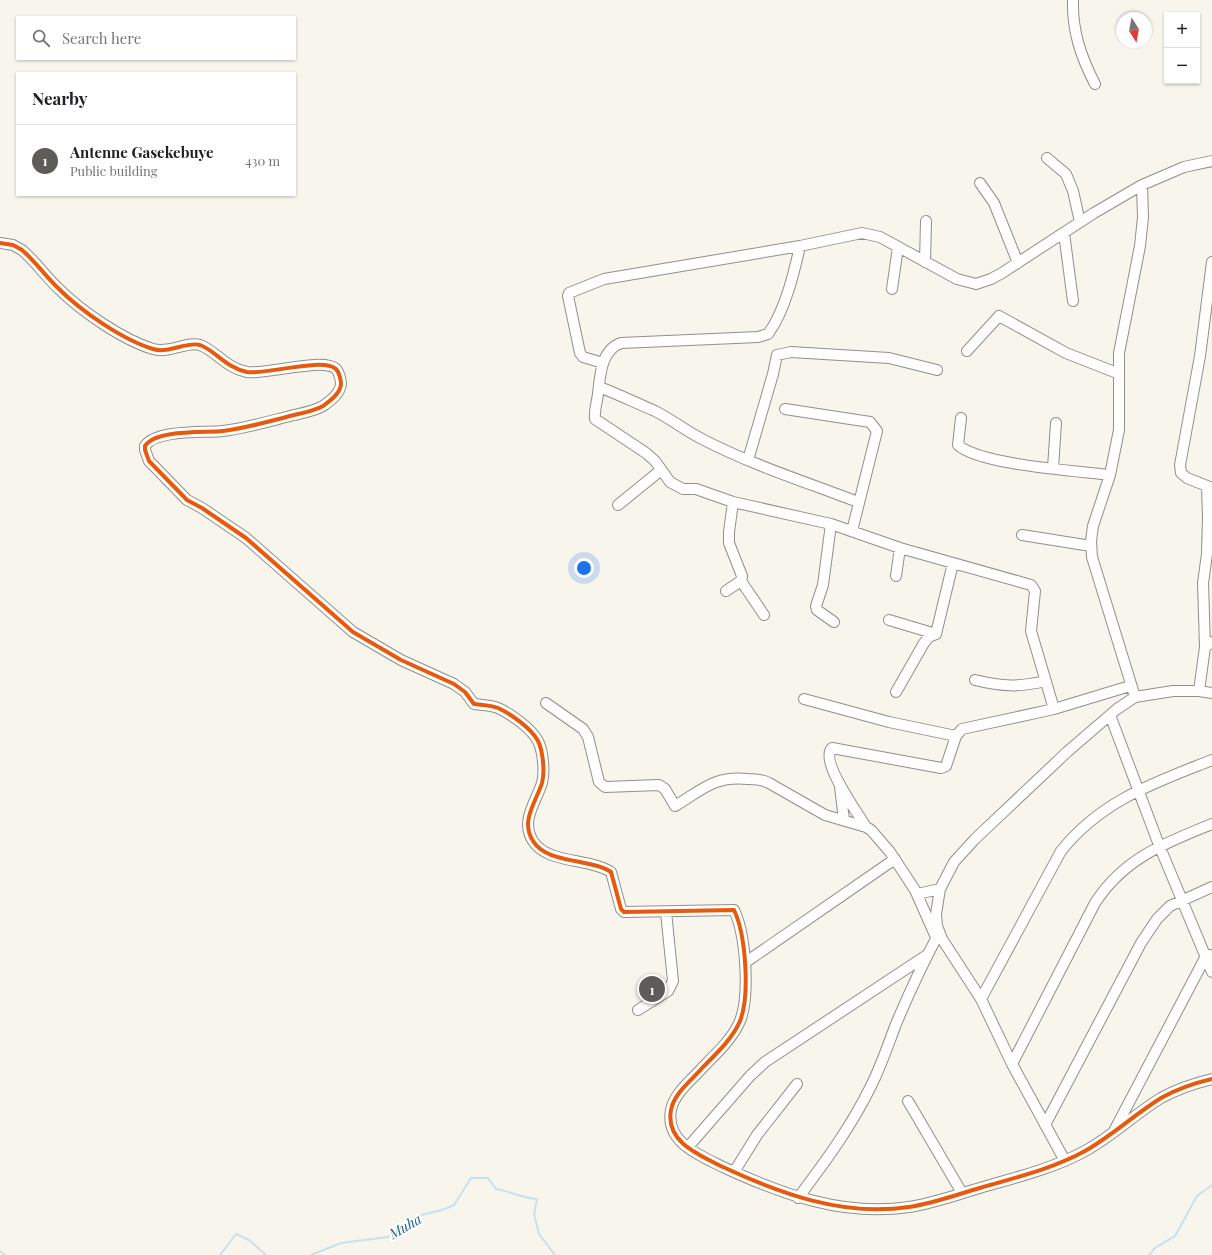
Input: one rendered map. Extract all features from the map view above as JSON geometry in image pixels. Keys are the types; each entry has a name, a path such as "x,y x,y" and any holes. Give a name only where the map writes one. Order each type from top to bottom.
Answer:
{"street":[{"path":"1073,0 1073,23 1077,44 1095,84"},
{"path":"1047,158 1066,174 1073,190 1080,222"},
{"path":"603,363 583,357 580,353 568,296 569,293 604,279 800,246 862,233 880,237 957,279 976,284 991,279 1018,263 1080,222 1142,185 1184,167 1212,161"},
{"path":"980,184 994,203 1018,263"},
{"path":"1135,697 1130,686 1120,644 1092,558 1091,546 1093,526 1110,475 1119,430 1117,373 1118,353 1140,246 1143,217 1142,185"},
{"path":"924,262 926,221"},
{"path":"1064,233 1073,301"},
{"path":"0,243 13,245 22,250 71,300 123,336 154,349 169,350 200,345 233,367 248,372 269,371 295,366 330,366 336,369 341,383 339,390 322,406 252,426 221,431 206,430 180,433 156,438 145,446 146,455 149,461 187,500 202,508 246,538 353,632 401,660 454,684 465,692 474,704 497,708 515,719 533,735 538,742 541,751 543,771 542,783 529,816 528,826 533,842 548,854 599,866 611,872 622,911 637,913 734,910 746,962 742,1014 739,1023 711,1059 679,1093 671,1109 673,1132 676,1138 688,1147 734,1172 798,1198 851,1207 897,1209 911,1207 962,1193 1065,1160 1085,1151 1113,1133 1161,1098 1180,1089 1212,1079"},
{"path":"800,246 794,272 782,304 768,334 758,338 621,343 612,348 603,363 595,419 646,453 670,482 683,489 696,489 733,502 831,524 900,548 1033,587 1034,597 1031,631 1054,709"},
{"path":"892,289 898,247"},
{"path":"1200,691 1209,644 1203,583 1207,554 1209,487 1186,478 1181,474 1180,465 1200,356 1212,262"},
{"path":"967,351 999,316 1066,353 1117,373"},
{"path":"748,460 779,354 791,352 889,358 937,370"},
{"path":"599,387 626,398 641,407 655,411 703,439 748,460 858,502"},
{"path":"786,409 870,422 875,426 877,431 858,502 852,531"},
{"path":"961,418 958,445 964,450 1000,461 1110,475"},
{"path":"1053,468 1056,423"},
{"path":"618,506 661,470"},
{"path":"733,502 729,532 730,543 742,576 741,581 764,615"},
{"path":"831,524 823,585 816,606 817,610 834,622"},
{"path":"1022,535 1091,546"},
{"path":"896,576 900,548"},
{"path":"936,634 953,563"},
{"path":"726,591 741,581"},
{"path":"889,620 936,634"},
{"path":"896,692 924,643 929,637 936,634"},
{"path":"976,680 998,686 1011,687 1046,681"},
{"path":"1065,1160 1012,1064 981,999 938,936 919,898 895,859 866,826 840,785 828,759 828,753 832,748 941,768 946,766 956,736 962,728 1054,709 1130,686"},
{"path":"798,1198 833,1152 860,1107 880,1066 896,1024 927,955 938,936 937,900 940,889 954,862 975,839 1110,715 1135,697 1173,691 1200,691 1212,693"},
{"path":"804,699 889,722 956,736"},
{"path":"546,703 583,729 588,737 599,782 605,787 659,785 665,789 675,806 698,791 722,779 735,777 760,780 769,783 825,815 866,826"},
{"path":"1110,715 1160,845 1183,900 1209,955 1212,972"},
{"path":"981,999 1061,851 1086,824 1138,790 1212,760"},
{"path":"840,785 844,820"},
{"path":"1012,1064 1095,903 1105,888 1118,873 1160,845 1212,824"},
{"path":"746,962 895,859"},
{"path":"1045,1125 1141,943 1161,915 1170,906 1212,887"},
{"path":"919,898 940,889"},
{"path":"919,898 937,900"},
{"path":"638,1010 668,991 673,982 666,912"},
{"path":"688,1147 750,1076 765,1062 927,955"},
{"path":"1113,1133 1209,955"},
{"path":"734,1172 757,1135 796,1084"},
{"path":"908,1101 962,1193"}],"waterway":[{"name":"Muha","path":"311,1255 341,1243 388,1237 417,1216 442,1210 454,1205 471,1178 488,1178 496,1189 537,1199 534,1214 539,1234 555,1255"},
{"name":"Muha","path":"1149,1255 1155,1248 1175,1236 1197,1196 1212,1185"},
{"name":"Muha","path":"220,1255 236,1234 249,1240 266,1255"},
{"name":"Muha","path":"0,1251 5,1255"}],"cycle path":[{"path":"0,243 13,245 22,250 68,298 103,324 141,345 159,350 195,344 200,345 233,367 247,372 267,371 307,365 329,366 337,370 341,382 339,391 332,399 320,408 305,413 232,430 170,434 159,437 145,446 149,461 187,500 202,508 246,538 353,632 401,660 454,684 465,692 474,704 498,708 515,718 531,731 540,745 543,773 542,783 530,812 528,826 529,834 540,848 548,854 592,864 611,872 621,909 624,912 734,910 738,921 744,950 746,981 745,997 740,1021 724,1046 680,1092 671,1110 673,1131 678,1139 694,1152 745,1177 813,1201 861,1209 909,1207 929,1203 1026,1175 1074,1157 1095,1145 1161,1098 1199,1082 1212,1079"}],"place":[{"name":"Antenne Gasekebuye","path":"652,989"}]}
